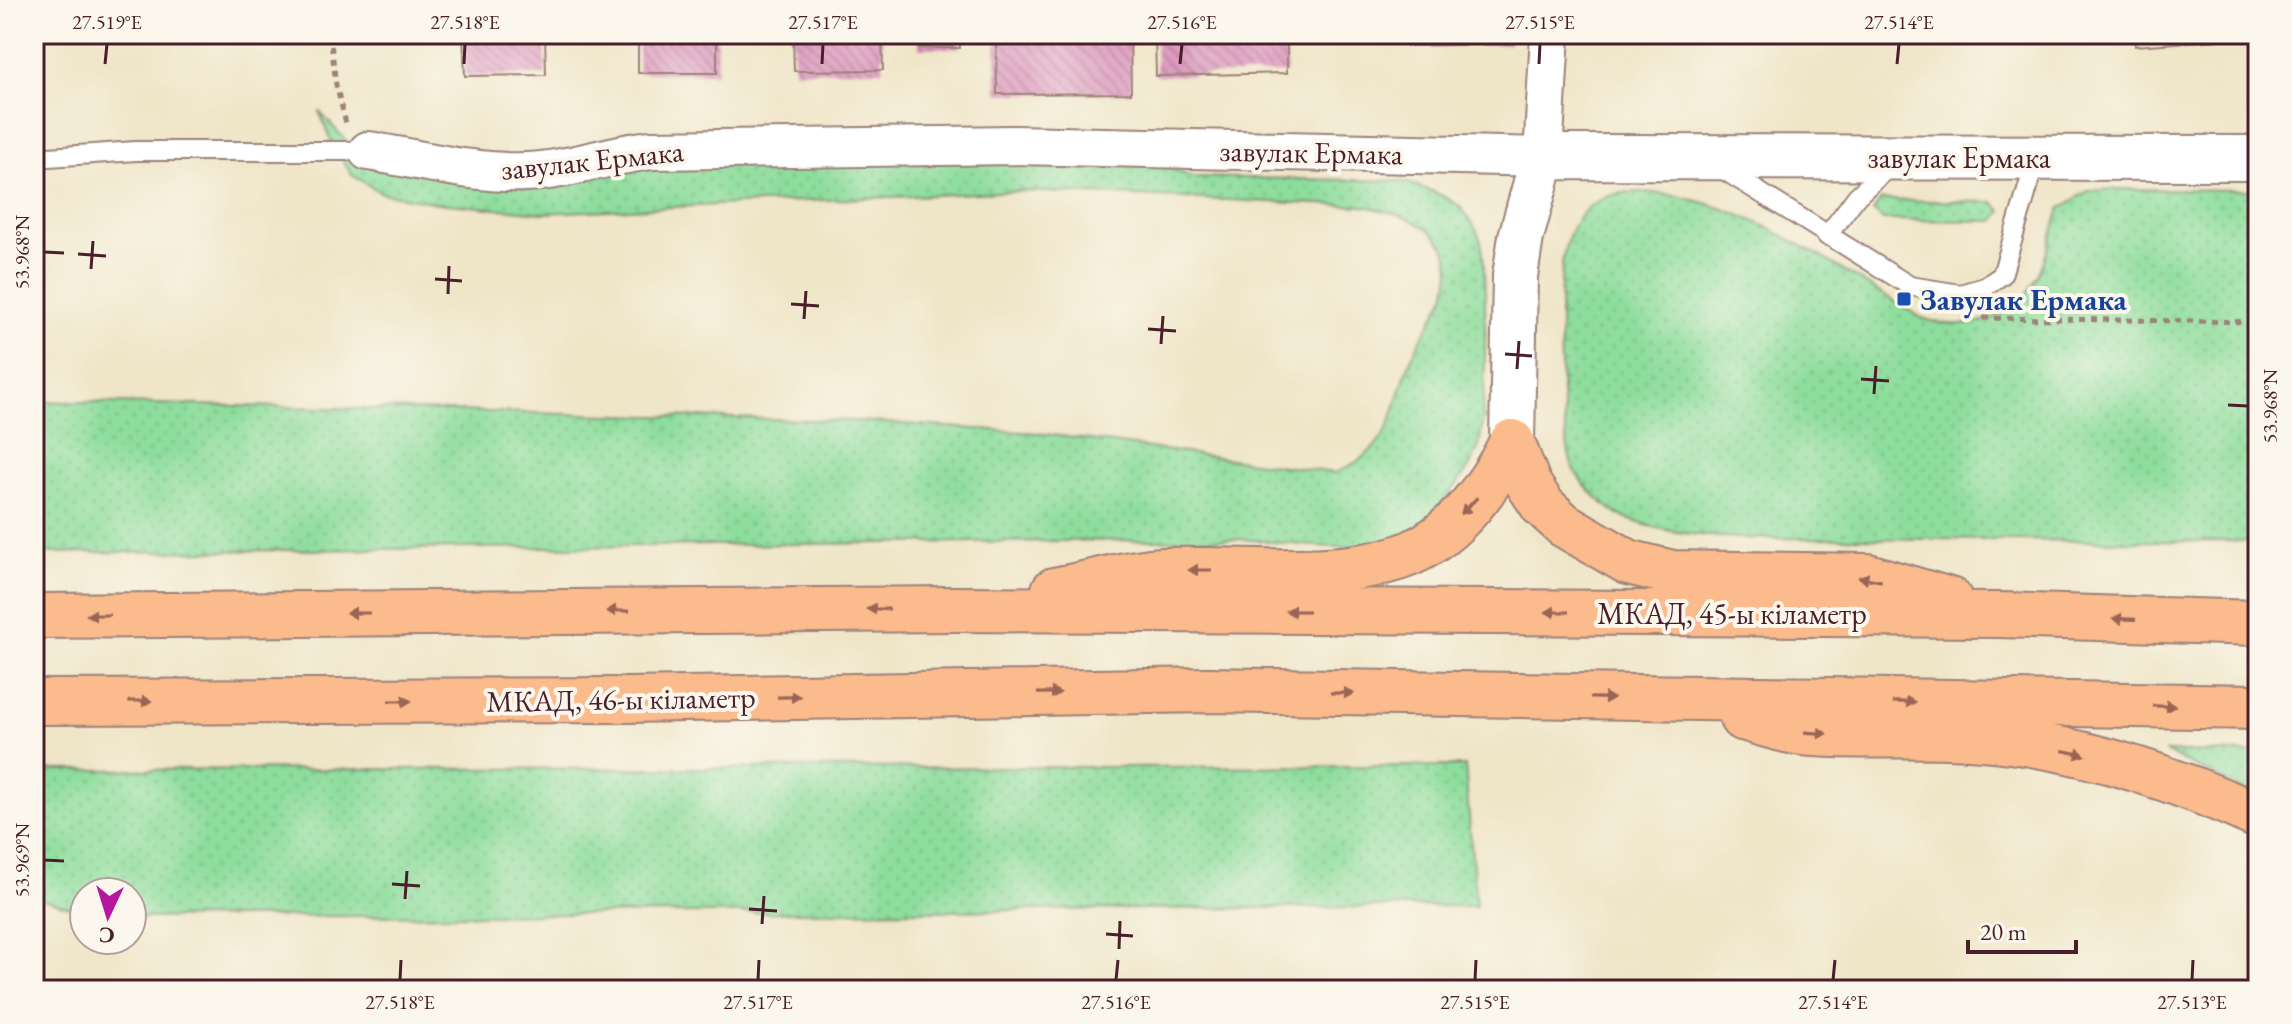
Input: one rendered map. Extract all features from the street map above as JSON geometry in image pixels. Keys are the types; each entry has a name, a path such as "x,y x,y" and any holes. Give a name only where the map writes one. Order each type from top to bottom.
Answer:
{"highway":[{"path":"34,616 956,609 1158,570 1325,569 1409,554 1430,542 1465,510 1497,473 1512,442"},
{"path":"1512,442 1529,485 1543,506 1564,525 1628,562 1673,573 1868,576 1999,615"},
{"name":"МКАД, 45-ы кіламетр","path":"956,609 1999,615 2258,623"},
{"name":"МКАД, 46-ы кіламетр","path":"34,702 611,700 1208,690 1658,699"},
{"path":"1658,699 2258,707"},
{"path":"1658,699 1810,734 1958,736 2059,750 2099,758 2205,793 2258,816"}],"street":[{"path":"1512,442 1515,276 1543,157 1550,34"},
{"name":"завулак Ермака","path":"368,151 495,172 564,168 620,153 652,150 1015,145 1543,157 2258,158"}],"lane":[{"path":"34,158 136,151 368,151"},
{"path":"1827,236 1857,196 1900,157"},
{"path":"1704,158 1910,286 1960,294 1985,287 2002,275 2010,257 2037,157"}],"path":[{"path":"330,34 336,85 346,123 368,151"},
{"path":"1981,318 2258,322"}],"green space":[{"path":"319,111 355,151 656,166 991,159 1158,163 1192,177 1401,181 1455,203 1475,227 1480,239 1485,341 1479,445 1458,483 1424,520 1402,536 1366,546 1240,539 34,553 34,401 857,421 1038,433 1335,473 1371,451 1389,425 1412,357 1444,297 1450,276 1448,258 1441,243 1430,231 1398,215 1362,206 1021,191 543,213 437,203 382,193 352,175 333,146"},
{"path":"2258,190 2258,541 1710,536 1651,527 1625,518 1595,496 1573,467 1562,396 1560,332 1563,258 1577,220 1602,199 1635,192 1673,195 1711,205 1785,237 1922,318 1961,324 1984,321 2003,314 2017,304 2037,277 2060,209 2088,191"},
{"path":"1881,200 1993,202 2002,211 1994,221 1883,220 1873,211"},
{"path":"2165,752 2258,753 2258,797"},
{"path":"1465,766 1476,906 148,918 148,876 68,876 68,907 34,897 34,770"}],"building":[{"path":"463,34 545,34 546,75 465,76"},
{"path":"638,34 717,34 717,73 638,73"},
{"path":"793,34 882,34 883,70 794,71"},
{"path":"919,34 960,34 960,48 919,48"},
{"path":"996,34 1130,34 1131,93 997,94"},
{"path":"1155,34 1287,34 1287,73 1156,76"},
{"path":"1406,34 1508,34 1509,44 1407,46"},
{"path":"2134,34 2217,34 2218,40 2135,46"}],"place":[{"name":"Завулак Ермака","path":"1904,299"}]}
